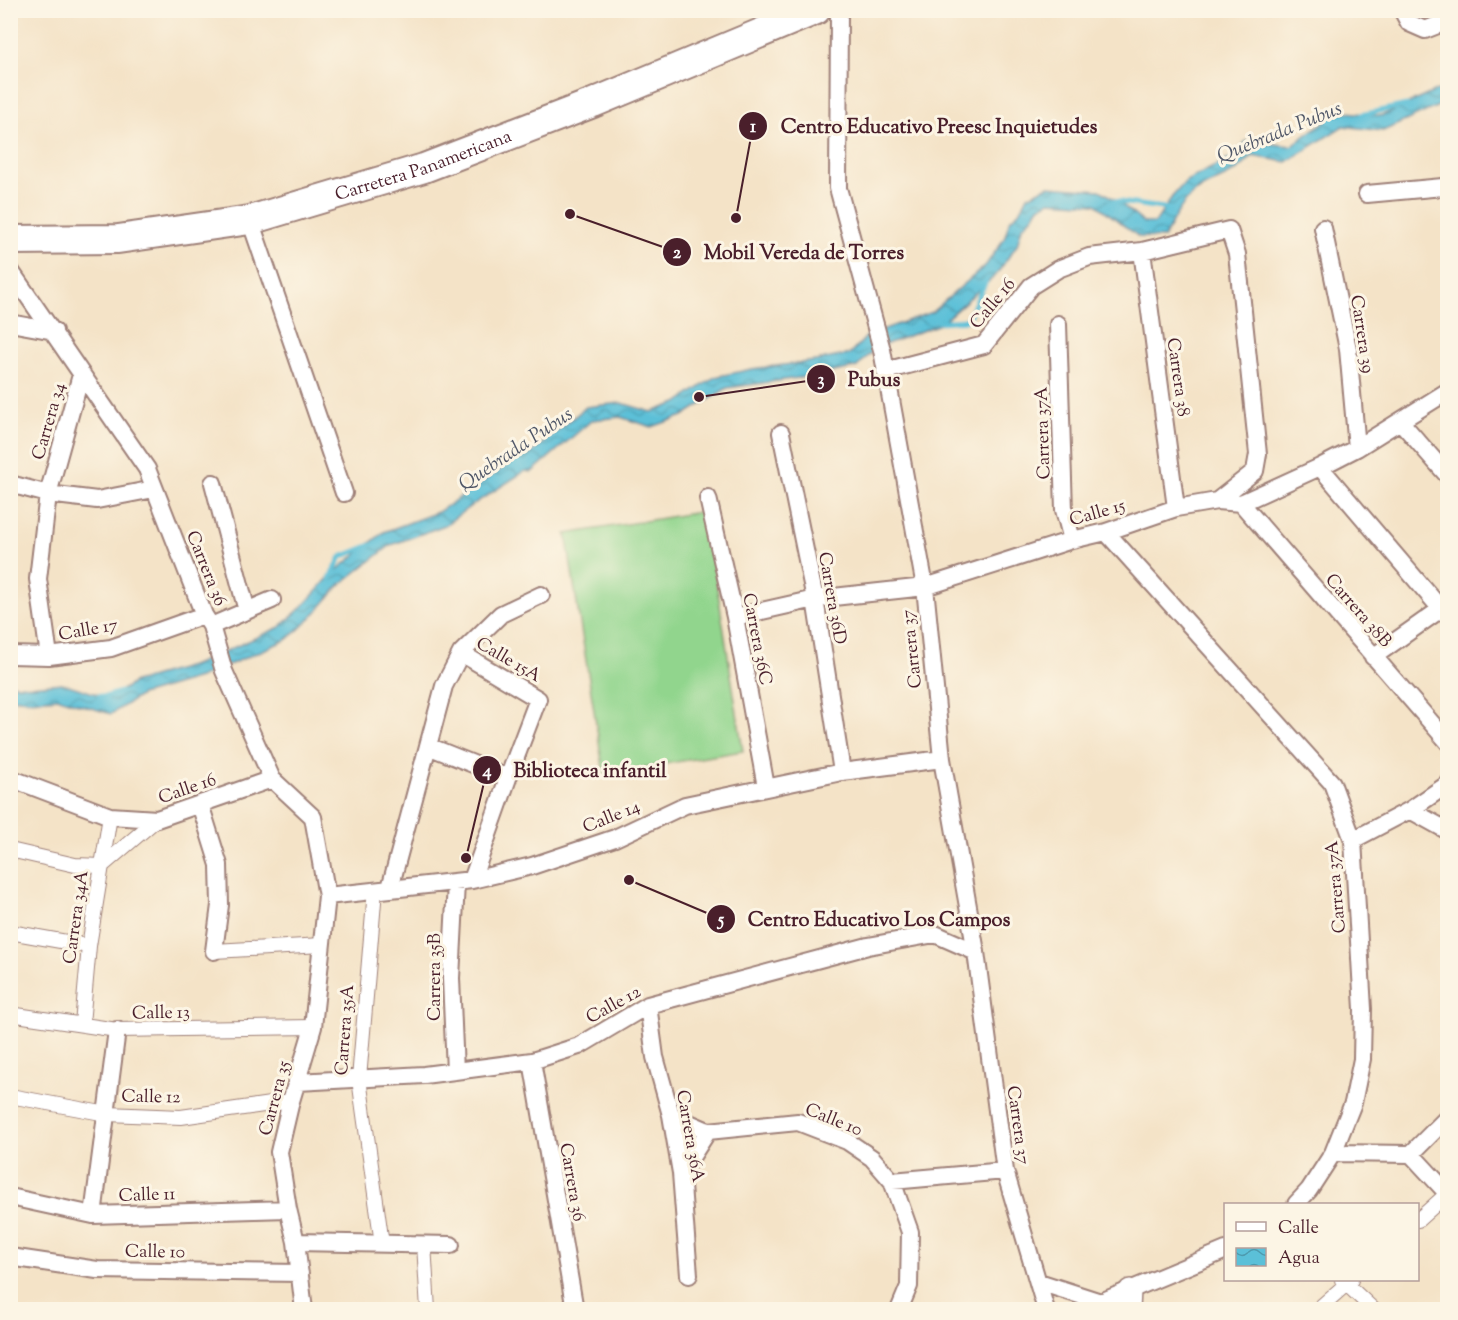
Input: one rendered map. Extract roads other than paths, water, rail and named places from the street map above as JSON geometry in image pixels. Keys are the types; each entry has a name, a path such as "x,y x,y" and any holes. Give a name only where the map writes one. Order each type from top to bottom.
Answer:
{"highway":[{"name":"Carretera Panamericana","path":"10,240 118,239 250,220 424,168 593,103 816,10"}],"street":[{"name":"Carrera 37","path":"839,10 838,188 882,350 925,587 942,759 976,952 1005,1171 1046,1310"},
{"path":"1405,17 1425,30 1448,21"},
{"path":"1367,194 1443,187 1448,189"},
{"path":"250,220 344,494"},
{"name":"Carrera 39","path":"1323,228 1348,349 1357,448"},
{"name":"Calle 16","path":"885,370 984,345 1031,286 1058,269 1089,257 1142,251 1229,230 1237,254 1258,454 1256,471 1217,501"},
{"name":"Carrera 38","path":"1142,251 1176,507"},
{"name":"Carrera 36","path":"10,270 147,469 208,621 224,671 272,779 313,817 327,896"},
{"path":"10,323 54,331"},
{"name":"Carrera 37A","path":"1058,324 1065,510 1072,540"},
{"name":"Carrera 34","path":"49,656 38,579 48,494 81,375"},
{"name":"Calle 15","path":"735,616 815,599 925,587 1072,540 1106,532 1176,507 1217,501 1242,503 1357,448 1448,391"},
{"path":"1400,421 1448,476"},
{"name":"Carrera 36D","path":"781,433 815,599 842,772"},
{"path":"1320,467 1444,606 1373,657"},
{"path":"213,483 247,611"},
{"path":"10,484 48,494 97,500 154,489"},
{"name":"Carrera 36C","path":"708,498 735,616 766,787"},
{"name":"Carrera 38B","path":"1242,503 1448,742"},
{"name":"Carrera 37A","path":"1106,532 1332,783 1353,840 1363,1009 1362,1059 1353,1103 1332,1153 1309,1190 1297,1203"},
{"name":"Carrera 35A","path":"382,1244 359,1079 382,889 428,746 444,686 460,653 501,614 541,595"},
{"name":"Calle 17","path":"10,655 49,656 111,648 247,611 272,600"},
{"name":"Calle 15A","path":"460,653 538,699"},
{"name":"Carrera 35B","path":"455,1071 451,978 464,881 508,778 538,699"},
{"path":"428,746 508,778"},
{"name":"Calle 14","path":"327,896 464,881 532,866 615,838 685,805 842,772 942,759"},
{"name":"Calle 16","path":"10,778 110,816 157,819 272,779"},
{"path":"1353,840 1410,810 1448,784"},
{"path":"200,804 219,865 220,905 214,951 322,945"},
{"path":"1410,810 1448,831"},
{"name":"Carrera 34A","path":"82,1024 88,946 110,816"},
{"path":"10,850 75,865 102,866 157,819"},
{"name":"Carrera 35","path":"304,1310 296,1242 279,1152 291,1101 313,1027 327,896"},
{"path":"10,932 88,946"},
{"name":"Calle 12","path":"298,1082 424,1076 532,1061 579,1046 648,1005 868,946 935,934 976,952"},
{"name":"Carrera 36A","path":"648,1005 655,1057 671,1115 681,1173 689,1275"},
{"name":"Calle 13","path":"10,1014 117,1030 313,1027"},
{"path":"93,1215 117,1030"},
{"name":"Carrera 36","path":"532,1061 574,1310"},
{"name":"Calle 12","path":"10,1096 107,1114 181,1117 291,1101"},
{"name":"Calle 10","path":"671,1115 708,1131 798,1122 847,1142 872,1158 892,1181"},
{"path":"1332,1153 1411,1154 1448,1117"},
{"path":"681,1173 708,1131"},
{"path":"1411,1154 1447,1194 1419,1219"},
{"path":"899,1310 909,1286 910,1232 892,1181 1005,1171"},
{"name":"Calle 11","path":"10,1197 93,1215 288,1209"},
{"path":"296,1242 451,1245"},
{"path":"424,1245 428,1310"},
{"path":"1039,1282 1096,1306 1129,1300 1224,1251"},
{"name":"Calle 10","path":"10,1257 97,1270 300,1273"},
{"path":"1317,1310 1346,1281 1374,1310"},
{"name":"Carrera 37","path":"1036,1310 1039,1282"}],"water":[{"path":"1447,86 1447,102 1383,131 1343,126 1287,162 1252,156 1240,168 1192,195 1178,212 1164,238 1139,237 1096,204 1050,201 1039,207 1022,227 1017,245 996,275 940,324 876,348 857,367 819,375 727,388 683,416 652,427 620,417 592,420 532,472 525,471 445,525 391,545 341,584 312,617 288,639 199,678 141,695 111,714 59,698 30,700 11,698 10,684 31,686 62,683 109,698 135,682 194,665 280,627 332,574 384,532 438,512 523,455 528,456 586,407 621,403 652,412 677,403 715,377 850,354 868,335 932,312 986,265 1004,239 1010,220 1021,210 1028,196 1048,186 1100,190 1115,199 1144,223 1155,223 1186,181 1233,157 1246,141 1291,146 1339,111 1381,116"}],"waterway":[{"name":"Quebrada Pubus","path":"1361,115 1407,105"},
{"name":"Quebrada Pubus","path":"1113,201 1169,209"},
{"name":"Quebrada Pubus","path":"938,322 967,320 987,279"},
{"name":"Quebrada Pubus","path":"330,579 341,557 371,545"},
{"name":"Quebrada Pubus","path":"99,696 105,697 121,692"}],"place":[{"name":"Mobil Vereda de Torres","path":"570,214"},
{"name":"Centro Educativo Preesc Inquietudes","path":"736,218"},
{"name":"Pubus","path":"699,397"},
{"name":"Biblioteca infantil","path":"466,858"},
{"name":"Centro Educativo Los Campos","path":"629,880"}]}
